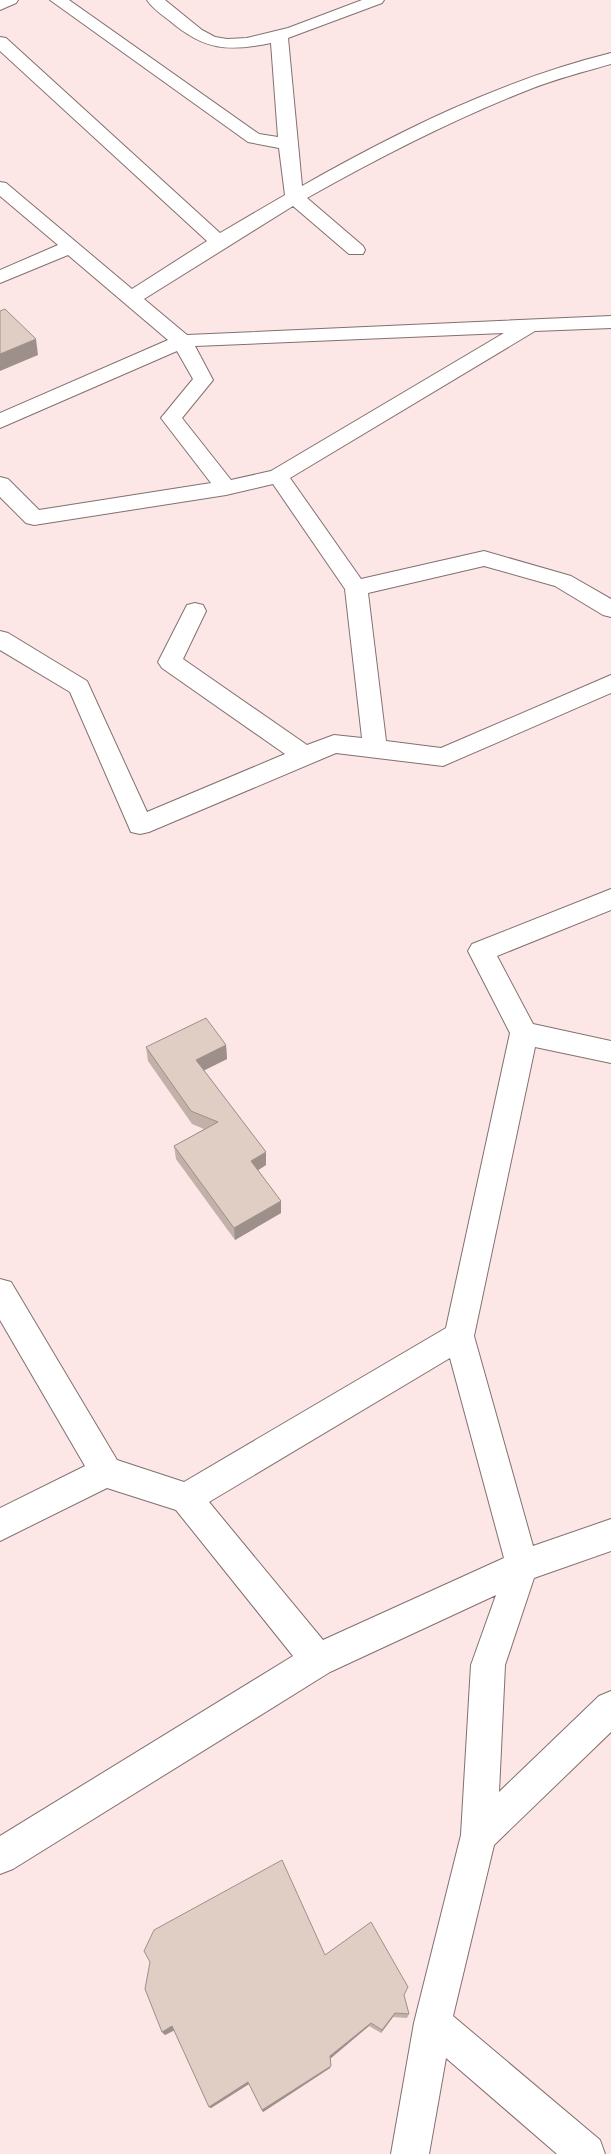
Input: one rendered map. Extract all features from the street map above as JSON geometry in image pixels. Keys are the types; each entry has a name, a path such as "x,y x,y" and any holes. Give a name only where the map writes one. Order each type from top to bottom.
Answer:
{"street":[{"path":"0,5 10,0"},
{"path":"58,0 254,138 287,144"},
{"path":"155,0 195,33 211,41 229,45 280,36 376,0"},
{"path":"280,36 287,144 294,197 356,250"},
{"path":"0,42 218,241"},
{"path":"132,298 218,241 294,197 430,126 512,90 611,58"},
{"path":"0,187 72,246 182,342 203,380 171,418 226,488"},
{"path":"0,277 72,246"},
{"path":"0,421 182,342 611,322"},
{"path":"0,484 34,518 226,488 278,476 530,326"},
{"path":"278,476 356,588 376,749"},
{"path":"356,588 484,558 563,580 611,609"},
{"path":"195,611 170,662 305,756"},
{"path":"0,639 79,687 140,826 334,744 443,757 611,683"},
{"path":"410,2154 433,2023 479,1835 488,1665 522,1566 459,1336 524,1033 481,951 611,900"},
{"path":"524,1033 611,1052"},
{"path":"0,1292 106,1472 186,1498 318,1660"},
{"path":"186,1498 459,1336"},
{"path":"0,1525 106,1472"},
{"path":"0,1856 318,1660 522,1566 611,1535"},
{"path":"479,1835 611,1708"},
{"path":"433,2023 586,2154"}],"building":[{"path":"5,309 36,339 0,354 0,311"},
{"path":"206,1018 226,1045 196,1060 266,1152 251,1161 281,1201 234,1228 174,1146 218,1122 191,1111 146,1047"},
{"path":"282,1860 325,1955 371,1922 408,1987 404,1995 409,2014 395,2013 382,2030 371,2023 330,2056 331,2066 262,2110 248,2082 209,2107 172,2026 162,2032 145,1989 150,1962 144,1951 154,1930"}]}
